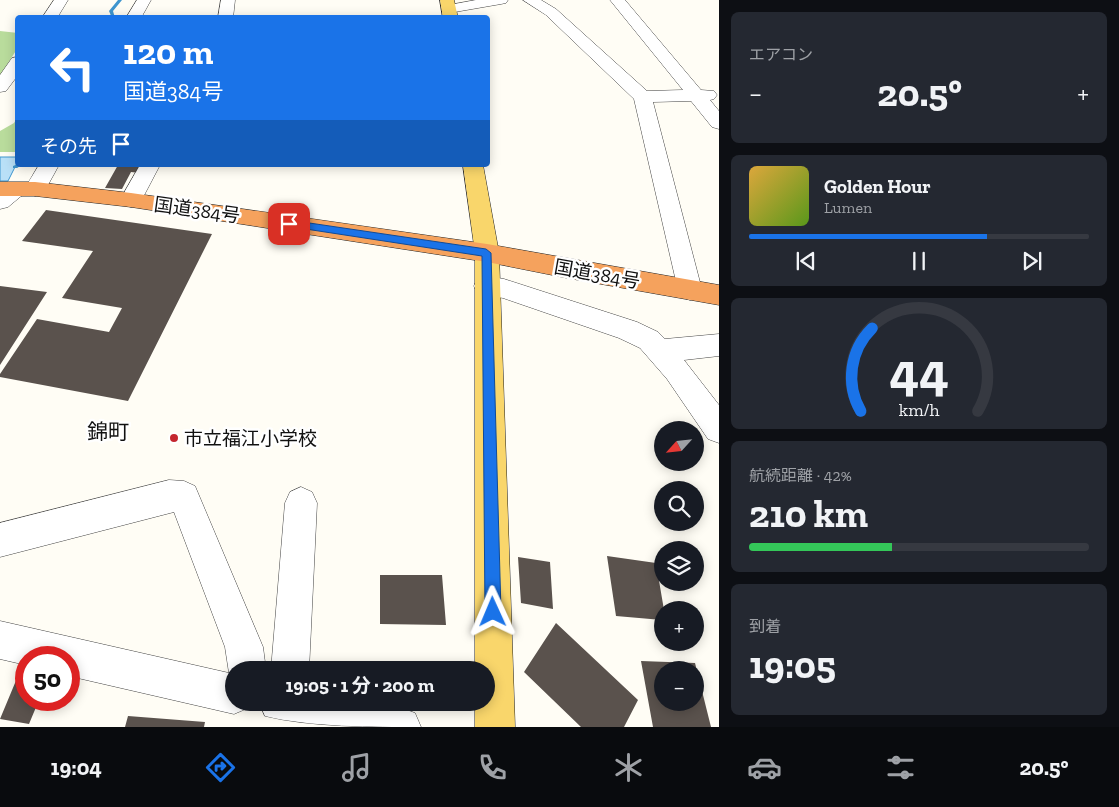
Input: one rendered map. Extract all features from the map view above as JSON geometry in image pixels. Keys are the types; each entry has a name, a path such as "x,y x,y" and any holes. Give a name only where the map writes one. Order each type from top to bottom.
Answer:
{"highway":[{"name":"国道384号","path":"13,192 132,200 486,253 719,295"}],"main road":[{"path":"473,167 486,253 495,727"}],"street":[{"path":"50,15 61,0"},
{"path":"135,15 144,0"},
{"path":"226,15 228,0"},
{"path":"449,9 501,0"},
{"path":"530,0 551,12 642,97 690,290"},
{"path":"617,0 719,123"},
{"path":"0,88 15,66"},
{"path":"642,97 719,94"},
{"path":"13,192 46,167"},
{"path":"132,200 149,167"},
{"path":"486,286 504,290 628,330 649,340 660,351 719,430"},
{"path":"660,351 719,345"},
{"path":"0,540 169,496 184,497 244,647 246,661"},
{"path":"289,661 301,503"},
{"path":"0,640 225,692"},
{"path":"344,711 401,727"}],"green space":[{"path":"0,31 15,33 15,52 0,76"},
{"path":"15,121 15,152 0,152 0,131"}],"water":[{"path":"0,157 15,157 15,167 8,181 0,181"}],"building":[{"path":"117,167 144,167 140,173 131,172 122,189 105,188"},
{"path":"46,210 212,234 128,401 0,377 0,374 37,319 109,332 122,308 62,298 93,251 22,241"},
{"path":"0,286 47,292 0,365"},
{"path":"607,556 654,563 654,591 661,591 662,601 654,601 654,619 616,616"},
{"path":"518,557 550,562 553,609 521,603"},
{"path":"380,575 442,575 446,625 380,624"},
{"path":"556,623 638,700 624,727 581,727 524,672"},
{"path":"641,661 654,661 654,711 704,711 704,699 711,727 653,727"},
{"path":"15,683 15,711 34,711 29,724 0,719"},
{"path":"128,716 205,722 204,727 125,727"}],"waterway":[{"path":"113,15 111,11 120,0"}],"place":[{"name":"市立福江小学校","path":"174,438"}],"district":[{"name":"錦町","path":"108,431"}],"route":[{"path":"289,224 486,253 493,612"}]}
